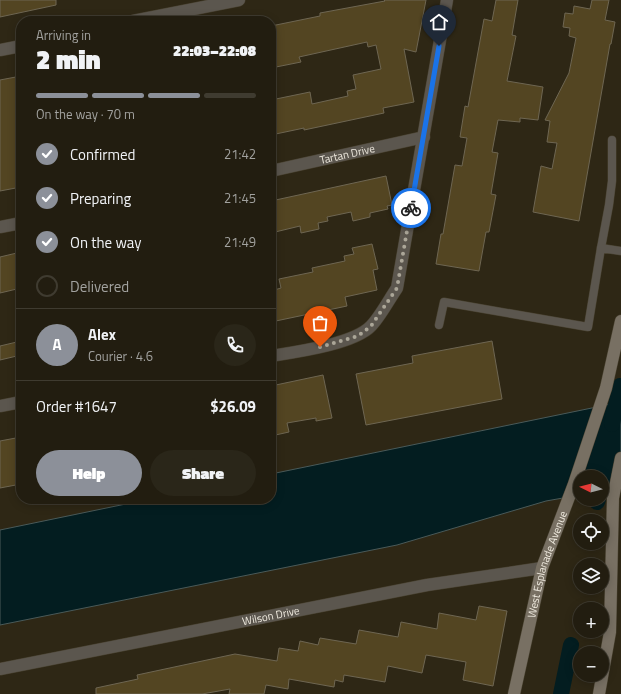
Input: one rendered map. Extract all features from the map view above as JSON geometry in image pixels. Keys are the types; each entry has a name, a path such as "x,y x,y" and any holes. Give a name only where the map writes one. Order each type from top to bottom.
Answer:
{"main road":[{"name":"West Esplanade Avenue","path":"514,694 542,568 565,509 606,388 621,321"},
{"path":"599,694 610,632 612,498 621,458"}],"street":[{"path":"158,16 239,0"},
{"path":"276,355 320,347 358,336 371,326 397,288 447,0"},
{"path":"0,50 16,47"},
{"name":"Tartan Drive","path":"276,170 424,137"},
{"path":"0,227 16,224"},
{"path":"0,406 16,403"},
{"name":"Wilson Drive","path":"0,669 427,585 542,568"}],"lane":[{"path":"439,325 444,302 588,327 610,199 612,181 612,140"},
{"path":"601,248 621,251"}],"water":[{"path":"621,402 621,487 609,490 609,470 573,470 573,496 546,501 397,545 0,625 0,530 126,504 276,504 276,473"}],"building":[{"path":"0,0 56,0 56,5 0,17"},
{"path":"384,0 426,0 416,52 404,49 414,102 383,108 384,113 304,130 304,128 276,134 276,99 310,92 312,104 348,96 347,91 356,89 353,75 381,69 376,45 368,47 367,42 299,57 301,62 276,67 276,25 320,16 320,13 385,1"},
{"path":"496,0 518,0 512,35 516,36 507,81 543,87 538,120 520,118 520,122 498,120 492,152 498,153 491,194 496,195 489,232 486,232 479,271 436,264 441,234 443,234 455,165 462,166 467,138 460,137 465,106 468,107 484,19 492,21"},
{"path":"592,0 609,0 605,20 615,22 579,221 533,212 541,166 552,169 557,143 547,142 550,121 545,120 569,73 576,38 569,36 570,28 563,27 565,13 573,14 574,6 590,9"},
{"path":"16,77 16,188 0,191 0,80"},
{"path":"386,176 392,205 387,206 388,209 370,213 370,217 353,221 351,212 327,217 328,221 318,223 319,229 301,233 300,226 276,232 276,200"},
{"path":"372,244 378,269 373,270 377,290 345,297 347,306 276,321 276,290 281,288 279,279 313,272 312,268 345,261 344,256 354,254 352,248"},
{"path":"16,253 16,289 0,293 0,257"},
{"path":"492,341 502,399 366,425 356,374 413,363 412,356"},
{"path":"16,342 16,356 0,360 0,346"},
{"path":"323,375 332,418 316,421 316,418 287,423 289,432 276,435 276,385"},
{"path":"16,438 16,485 0,488 0,441"},
{"path":"479,606 507,611 493,686 463,680 466,662 426,655 422,673 388,666 385,682 344,675 343,682 335,680 334,687 289,679 288,689 266,685 264,694 229,694 230,689 202,694 96,694 96,688 138,679 137,675 235,654 277,661 279,648 298,651 300,641 318,645 320,638 356,644 359,630 398,637 401,622 437,629 439,613 476,620"}],"waterway":[{"path":"612,424 620,386"},
{"path":"561,694 571,645"}],"way so far":[{"path":"320,347 358,336 371,326 397,288 411,208"}],"route":[{"path":"411,208 439,46"}]}
